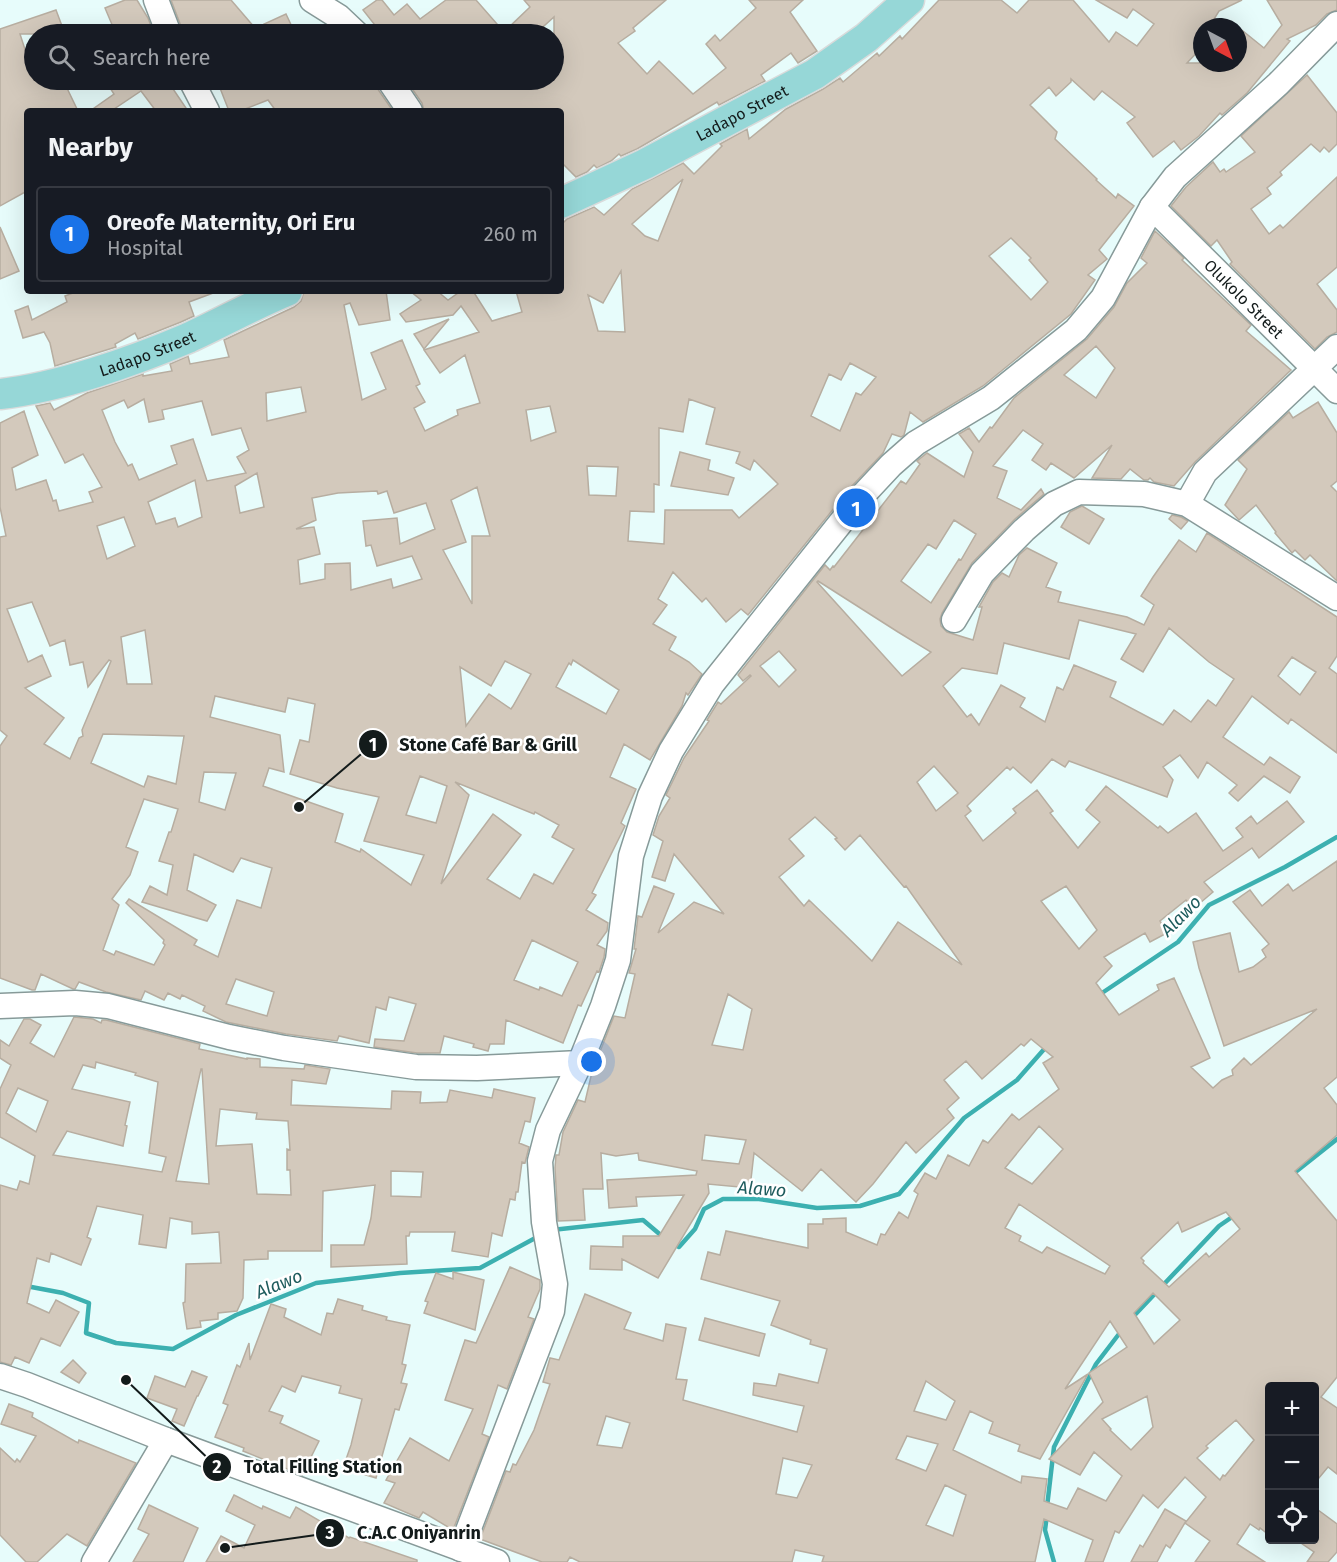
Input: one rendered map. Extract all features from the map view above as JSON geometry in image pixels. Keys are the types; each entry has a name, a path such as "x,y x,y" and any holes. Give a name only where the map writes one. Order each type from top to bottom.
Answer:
{"main road":[{"name":"Ladapo Street","path":"564,202 645,164 815,74 866,38 909,0"},
{"name":"Ladapo Street","path":"0,394 19,392 67,380 121,363 186,338 280,294"}],"street":[{"path":"156,0 165,24"},
{"path":"312,0 346,24"},
{"path":"448,1552 552,1311 555,1284 544,1222 540,1161 548,1130 580,1063 603,1006 618,960 631,856 650,796 671,751 712,684 862,496 891,465 916,443 991,398 1076,330 1103,298 1152,207 1174,177 1278,84 1337,24"},
{"path":"196,90 205,108"},
{"path":"395,90 408,108"},
{"name":"Olukolo Street","path":"1152,207 1337,391"},
{"path":"1187,504 1205,472 1337,346"},
{"path":"954,620 982,573 1024,530 1054,504 1079,492 1144,494 1187,504 1337,598"},
{"path":"0,1006 75,1003 108,1006 228,1037 284,1048 416,1067 477,1068 580,1063"},
{"path":"0,1376 27,1384 448,1552 497,1562"},
{"path":"94,1562 166,1440"}],"building":[{"path":"125,0 137,0 150,24 112,24 105,8"},
{"path":"171,0 231,0 252,24 180,24"},
{"path":"377,0 382,0 394,15 407,4 420,19 446,0 476,0 497,24 374,24 363,10"},
{"path":"524,0 666,0 633,28 635,31 618,43 647,74 659,61 693,94 726,68 706,44 715,35 720,41 756,8 749,0 803,0 790,12 817,51 798,63 791,53 761,75 765,81 719,105 717,102 637,149 621,156 619,154 597,168 594,165 587,172 576,177 564,165 564,108 423,108 413,90 564,90 564,24 554,24 554,17 546,24 512,24 530,7"},
{"path":"939,0 1001,0 1017,13 1029,0 1073,0 1109,42 1116,32 1137,46 1154,24 1133,9 1127,18 1096,0 1242,0 1219,11 1215,18 1193,18 1193,57 1187,63 1193,63 1193,72 1247,72 1247,34 1264,48 1282,25 1267,0 1337,0 1337,10 1327,14 1316,25 1287,39 1290,41 1247,93 1222,115 1220,113 1199,136 1181,150 1174,141 1153,157 1127,123 1135,117 1102,91 1094,100 1071,79 1071,82 1056,96 1049,87 1030,105 1057,132 1055,139 1096,180 1116,198 1118,194 1134,206 1099,250 1107,259 1088,275 1095,280 1071,314 983,386 923,422 910,412 904,435 901,437 892,434 883,453 851,487 748,615 741,609 726,622 706,598 702,602 673,572 658,599 667,605 653,624 676,637 669,650 689,662 702,674 688,695 686,693 682,706 650,760 624,744 610,777 636,789 621,823 625,826 592,893 596,895 586,910 608,923 607,931 597,945 605,949 604,957 599,972 597,971 581,1006 578,1005 563,1043 506,1020 504,1044 490,1044 488,1051 473,1047 474,1044 444,1036 440,1053 417,1053 374,1047 375,1039 404,1041 416,1004 389,997 386,1010 376,1007 369,1043 339,1036 337,1041 286,1034 226,1022 203,1011 205,1006 182,995 180,999 168,993 164,1000 145,991 141,1000 106,992 79,982 73,989 41,974 35,990 32,990 0,978 0,746 7,736 0,730 0,537 6,536 0,507 0,423 24,411 38,455 12,468 16,490 46,480 59,511 93,502 89,492 102,487 83,454 65,463 36,406 50,403 54,410 87,393 143,374 143,376 172,371 170,364 188,356 190,364 229,357 224,340 294,307 301,301 303,294 386,294 390,320 359,325 350,303 344,305 362,400 386,389 371,353 402,340 420,384 416,386 425,402 414,408 425,431 458,415 457,410 480,403 465,355 440,373 424,350 479,332 461,306 453,315 406,322 400,314 421,300 414,294 441,294 448,300 457,294 475,294 492,321 522,312 517,294 564,294 564,222 567,219 594,207 604,215 632,189 683,163 694,174 722,146 720,144 747,129 749,139 786,109 840,78 843,82 877,53 879,56 900,36 902,39","holes":["683,179 658,241 645,236 632,224","1011,238 1031,258 1029,260 1048,282 1031,300 989,256","621,271 625,332 598,331 588,295 603,303","850,363 876,377 861,395 856,393 840,431 811,416 829,374 841,380","301,387 306,412 267,421 266,393","144,399 149,422 164,419 162,410 202,401 212,435 241,428 249,450 237,457 246,473 207,481 193,439 171,446 177,464 139,480 132,464 128,466 115,442 102,410 124,400 128,408","689,399 715,408 706,444 740,452 736,463 750,470 754,460 778,484 739,518 732,510 665,510 664,544 628,541 630,511 654,512 654,484 659,485 659,428 683,432","550,406 556,432 531,441 526,410","587,466 618,467 616,496 589,495","257,473 264,507 240,513 235,486","195,480 202,517 178,527 175,518 156,524 148,502","477,487 490,536 472,536 472,604 443,550 466,542 451,500","377,491 378,494 387,491 394,513 426,503 435,529 400,544 397,518 363,521 366,546 371,545 377,566 412,556 422,579 393,588 391,579 351,590 350,563 325,564 325,579 300,584 298,560 320,554 314,527 296,529 316,520 312,498 338,493","124,517 135,546 107,559 97,526","32,602 50,646 65,640 70,665 83,662 88,687 109,660 111,661 82,730 83,736 79,738 70,759 44,744 64,718 25,688 51,676 42,655 28,662 7,609","145,630 152,684 127,684 121,637","573,660 619,690 606,714 556,687 569,663 571,665","505,661 531,674 511,709 489,694 466,726 460,667 491,686","215,696 285,712 288,698 315,704 309,742 300,740 290,774 379,797 364,841 424,855 411,885 361,849 360,852 335,842 343,814 263,786 269,768 284,772 280,735 210,717","103,734 184,736 176,784 148,776 144,787 91,763","204,772 236,773 225,810 199,802","420,776 447,786 436,823 406,815","455,782 534,814 535,812 559,825 552,837 574,849 553,884 534,874 520,899 487,879 521,835 493,814 441,884 469,795","144,799 178,809 159,861 173,865 167,895 150,886 142,902 207,921 216,905 187,890 194,854 233,872 241,858 272,868 261,908 237,900 218,957 194,945 197,940 129,899 126,903 164,940 165,945 154,965 116,951 114,955 103,950 119,905 112,899 130,875 138,852 126,847","532,940 578,962 562,996 540,987 539,990 514,980","236,979 274,992 267,1016 226,1004"]},
{"path":"56,10 61,24 24,24 24,34 20,34 24,46 24,90 68,90 77,108 24,108 24,193 0,206 0,29"},
{"path":"286,14 291,24 264,24"},
{"path":"1307,75 1337,113 1337,144 1329,152 1324,147 1320,152 1311,144 1280,172 1282,175 1267,188 1271,194 1251,209 1269,234 1280,225 1283,228 1337,177 1337,267 1317,284 1337,310 1337,332 1327,337 1315,349 1230,264 1232,262 1217,240 1211,246 1171,206 1186,187 1213,162 1220,172 1224,169 1226,172 1255,152 1241,136"},
{"path":"111,90 174,90 186,108 154,108 141,91 116,108 94,108 114,94"},
{"path":"221,90 378,90 391,108 274,108 268,100 248,108 228,108"},
{"path":"0,227 19,271 0,279"},
{"path":"1155,231 1184,258 1182,260 1251,325 1246,331 1291,370 1195,462 1174,486 1154,482 1150,478 1144,480 1130,469 1121,479 1092,478 1112,445 1074,478 1051,463 1046,470 1032,460 1043,444 1023,430 993,466 1007,471 997,498 1021,510 1041,489 1044,494 1015,519 972,563 942,613 941,626 947,632 973,640 982,607 979,607 993,582 1002,573 1009,577 1019,555 1027,548 1057,563 1046,587 1061,592 1058,602 1127,617 1144,625 1154,605 1141,596 1153,577 1179,540 1196,552 1207,533 1337,617 1337,656 1329,668 1337,674 1337,753 1291,719 1288,724 1252,696 1223,737 1264,765 1270,757 1300,777 1290,793 1264,776 1238,801 1229,793 1237,785 1207,762 1198,778 1180,755 1163,767 1173,780 1167,797 1069,761 1065,767 1052,759 1031,783 1013,767 1010,770 1007,767 967,806 971,811 965,816 983,841 1016,813 1013,809 1037,790 1053,811 1050,813 1078,848 1100,822 1086,810 1106,786 1158,828 1160,826 1168,833 1196,813 1223,851 1243,837 1236,828 1251,816 1257,824 1287,801 1304,822 1259,858 1252,848 1204,882 1213,892 1193,909 1186,900 1160,921 1167,933 1150,942 1145,933 1104,957 1112,966 1096,983 1119,1015 1159,990 1157,985 1174,978 1210,1058 1191,1067 1213,1088 1222,1080 1233,1075 1232,1070 1244,1058 1251,1065 1317,1009 1224,1046 1193,942 1230,933 1239,972 1253,967 1266,957 1262,950 1269,944 1233,902 1250,890 1262,906 1288,884 1293,891 1337,861 1337,1077 1324,1088 1337,1105 1337,1135 1295,1171 1337,1221 1337,1377 1321,1397 1337,1408 1337,1474 1328,1467 1319,1478 1319,1382 1265,1382 1265,1532 1250,1524 1237,1544 1265,1562 1195,1562 1210,1541 1185,1523 1206,1497 1185,1477 1158,1508 1143,1495 1119,1533 1115,1531 1103,1562 1085,1562 1093,1540 1044,1519 1035,1562 822,1562 824,1556 795,1550 792,1562 580,1562 570,1557 567,1562 542,1562 480,1539 506,1471 510,1472 513,1464 516,1465 534,1430 550,1384 543,1382 550,1358 559,1360 585,1294 631,1313 624,1329 663,1341 666,1324 686,1328 676,1379 687,1380 683,1400 797,1432 804,1406 753,1395 754,1383 776,1386 779,1374 818,1383 827,1349 810,1344 811,1340 771,1325 780,1301 701,1279 708,1252 720,1255 726,1231 808,1248 808,1224 823,1224 823,1219 846,1218 846,1232 877,1245 881,1234 885,1235 899,1212 908,1218 918,1194 914,1191 925,1173 936,1179 948,1155 969,1166 983,1140 988,1143 1012,1114 1019,1120 1059,1089 1043,1063 1053,1057 1031,1039 1024,1046 1021,1044 982,1079 966,1061 944,1080 959,1098 947,1109 954,1118 916,1153 906,1142 856,1202 821,1169 802,1191 754,1153 750,1188 708,1184 709,1193 658,1278 622,1259 622,1270 590,1269 591,1246 623,1247 623,1236 659,1236 684,1195 636,1197 637,1206 609,1208 607,1180 696,1175 697,1171 639,1160 638,1153 616,1156 601,1153 603,1189 583,1189 585,1220 558,1221 556,1155 559,1155 563,1132 578,1100 585,1102 592,1072 614,1016 625,1018 635,974 629,973 636,949 634,949 638,916 642,917 654,886 674,894 658,933 694,902 724,914 674,854 665,881 652,877 663,841 653,835 659,816 670,798 666,795 684,758 709,721 707,720 718,702 721,704 751,676 743,681 738,675 825,565 830,570 834,567 901,481 906,484 920,464 917,461 927,453 964,477 973,452 959,434 969,428 979,442 1014,398 1087,339 1114,307 1127,283 1147,263 1141,258","holes":["1096,346 1115,368 1096,398 1064,375","954,520 976,534 931,603 901,581 928,544 936,549","818,581 931,652 902,676 817,582","1079,620 1136,634 1121,659 1143,672 1169,628 1209,662 1234,679 1216,706 1208,700 1191,722 1174,710 1163,725 1110,697 1116,682 1074,665 1063,690 1057,687 1045,722 1020,707 1025,698 1001,685 979,725 971,714 967,717 943,686 962,668 997,674 1004,643 1069,659","779,651 796,670 779,687 760,666","1292,657 1316,672 1300,695 1278,676","934,766 958,793 936,811 917,782","815,817 837,838 835,839 845,850 860,835 904,887 906,886 962,965 898,922 872,961 809,900 804,906 779,877 804,856 789,839","1066,886 1097,930 1079,949 1041,901","728,994 752,1009 743,1050 712,1045","1039,1126 1063,1149 1032,1184 1005,1168","705,1135 746,1140 739,1164 702,1160","1019,1204 1110,1266 1105,1274 1047,1247 1042,1253 1019,1241 1021,1236 1005,1228","1226,1212 1240,1229 1209,1257 1206,1253 1169,1287 1143,1263 1141,1258 1178,1222 1182,1232","1153,1293 1180,1320 1154,1344 1134,1313","1110,1321 1127,1347 1089,1373 1103,1402 1049,1459 1080,1475 1094,1452 1122,1476 1106,1501 1078,1488 1067,1509 1044,1501 1047,1479 1022,1476 1021,1483 953,1450 970,1411 993,1422 989,1433 1020,1445 1018,1451 1040,1459 1088,1374 1065,1389","926,1381 955,1401 946,1420 914,1411","1147,1396 1153,1427 1131,1450 1102,1419","606,1416 630,1423 622,1448 597,1445","1236,1420 1254,1440 1220,1480 1197,1458 1208,1448 1206,1446","907,1436 938,1444 926,1471 896,1459","783,1458 812,1465 797,1498 776,1494","945,1485 966,1495 953,1536 926,1525"]},
{"path":"70,294 211,294 189,302 194,316 138,339 135,333 115,344 116,347 55,366 50,343 44,332 23,338 15,311 28,306 32,320 67,302 65,296"},
{"path":"449,319 424,349 414,334"},
{"path":"1318,402 1337,433 1337,481 1331,486 1337,492 1337,581 1310,555 1305,560 1295,550 1292,553 1256,505 1239,520 1225,505 1247,469 1238,460 1289,412 1293,418"},
{"path":"680,452 710,460 708,470 734,478 728,495 671,486"},
{"path":"1082,506 1104,519 1089,544 1061,527 1070,512"},
{"path":"1172,515 1188,521 1181,529 1169,519"},
{"path":"74,1017 93,1019 101,1023 102,1020 106,1020 200,1044 199,1049 247,1059 260,1059 260,1067 304,1069 305,1065 330,1069 326,1084 292,1080 291,1105 391,1109 392,1091 421,1092 420,1103 447,1102 450,1090 492,1098 494,1089 535,1098 530,1122 525,1121 519,1143 529,1147 525,1163 522,1162 518,1192 516,1192 515,1200 510,1199 502,1236 492,1233 488,1257 452,1251 455,1232 410,1232 409,1236 406,1236 407,1264 331,1267 331,1245 364,1245 371,1218 375,1185 323,1191 322,1251 268,1251 268,1259 244,1260 243,1298 237,1311 218,1313 218,1319 200,1321 201,1327 187,1329 183,1303 185,1302 186,1264 221,1263 219,1232 192,1234 192,1222 170,1218 166,1248 139,1244 143,1215 97,1206 87,1237 91,1239 81,1265 51,1253 49,1262 37,1258 27,1303 49,1313 56,1300 79,1312 60,1346 41,1338 29,1363 15,1357 11,1365 0,1362 0,1185 17,1190 20,1181 29,1184 35,1156 0,1137 0,1089 11,1065 0,1058 0,1040 9,1046 24,1019 30,1019 41,1025 30,1043 54,1057","holes":["96,1062 136,1073 135,1075 158,1082 149,1153 166,1157 162,1172 53,1155 67,1131 123,1146 130,1102 72,1089 83,1065 95,1068","201,1069 202,1069 209,1184 176,1181","18,1088 48,1101 36,1132 6,1113","220,1109 257,1113 256,1119 288,1121 290,1150 287,1149 287,1170 290,1170 291,1195 257,1194 252,1144 216,1146","391,1171 423,1172 421,1197 391,1196"]},
{"path":"510,1267 540,1280 540,1289 528,1317 534,1319 507,1389 498,1385 482,1434 489,1437 453,1530 423,1512 419,1518 384,1503 395,1483 386,1480 410,1438 449,1461 473,1409 445,1400 465,1340 476,1343"},
{"path":"453,1272 484,1280 475,1330 424,1313 428,1302 425,1301 436,1273 453,1279"},
{"path":"338,1299 363,1306 362,1310 387,1317 386,1320 410,1325 402,1364 406,1365 401,1383 407,1384 399,1410 395,1409 376,1478 343,1468 362,1399 339,1393 341,1386 302,1376 295,1392 282,1386 269,1411 283,1416 280,1423 319,1441 302,1475 215,1437 228,1405 223,1403 237,1365 240,1367 249,1343 250,1360 271,1304 286,1309 284,1317 321,1335 327,1313 333,1314"},
{"path":"705,1318 765,1334 759,1356 699,1340"},
{"path":"73,1360 86,1373 79,1383 61,1372"},
{"path":"192,1371 207,1377 184,1426 172,1421 177,1409 147,1398 155,1376 185,1387"},
{"path":"9,1404 33,1413 32,1417 78,1443 79,1440 136,1463 87,1546 67,1534 37,1562 26,1562 0,1535 0,1448 15,1462 17,1459 20,1462 36,1436 1,1424"},
{"path":"234,1495 262,1509 263,1506 290,1518 296,1507 349,1538 417,1560 417,1562 206,1562 221,1536 244,1548 255,1525 226,1511"},
{"path":"149,1505 198,1528 183,1562 133,1562 149,1534 138,1529"},
{"path":"1165,1509 1186,1521 1170,1548 1166,1545 1157,1562 1131,1562 1140,1545 1143,1547"},
{"path":"1319,1511 1337,1524 1337,1552 1328,1562 1307,1562 1314,1552 1302,1544 1319,1544"}],"waterway":[{"name":"Alawo","path":"1099,995 1178,942 1209,905 1285,867 1337,837"},
{"name":"Alawo","path":"672,1243 679,1247 695,1229 704,1209 723,1199 759,1199 817,1208 860,1206 899,1194 964,1118 1017,1080 1046,1047"},
{"path":"1293,1174 1337,1139"},
{"path":"1131,1319 1219,1226 1235,1215"},
{"name":"Alawo","path":"552,1230 643,1220 663,1237"},
{"name":"Alawo","path":"26,1286 63,1293 89,1303 86,1333 116,1343 173,1349 236,1315 316,1283 400,1273 480,1268 539,1236"},
{"path":"1047,1507 1054,1447 1096,1364 1122,1330"},
{"path":"1047,1515 1045,1530 1054,1562"}],"place":[{"name":"Oreofe Maternity, Ori Eru","path":"856,508"},
{"name":"Stone Café Bar & Grill","path":"299,807"},
{"name":"Total Filling Station","path":"126,1380"},
{"name":"C.A.C Oniyanrin","path":"225,1548"}]}
